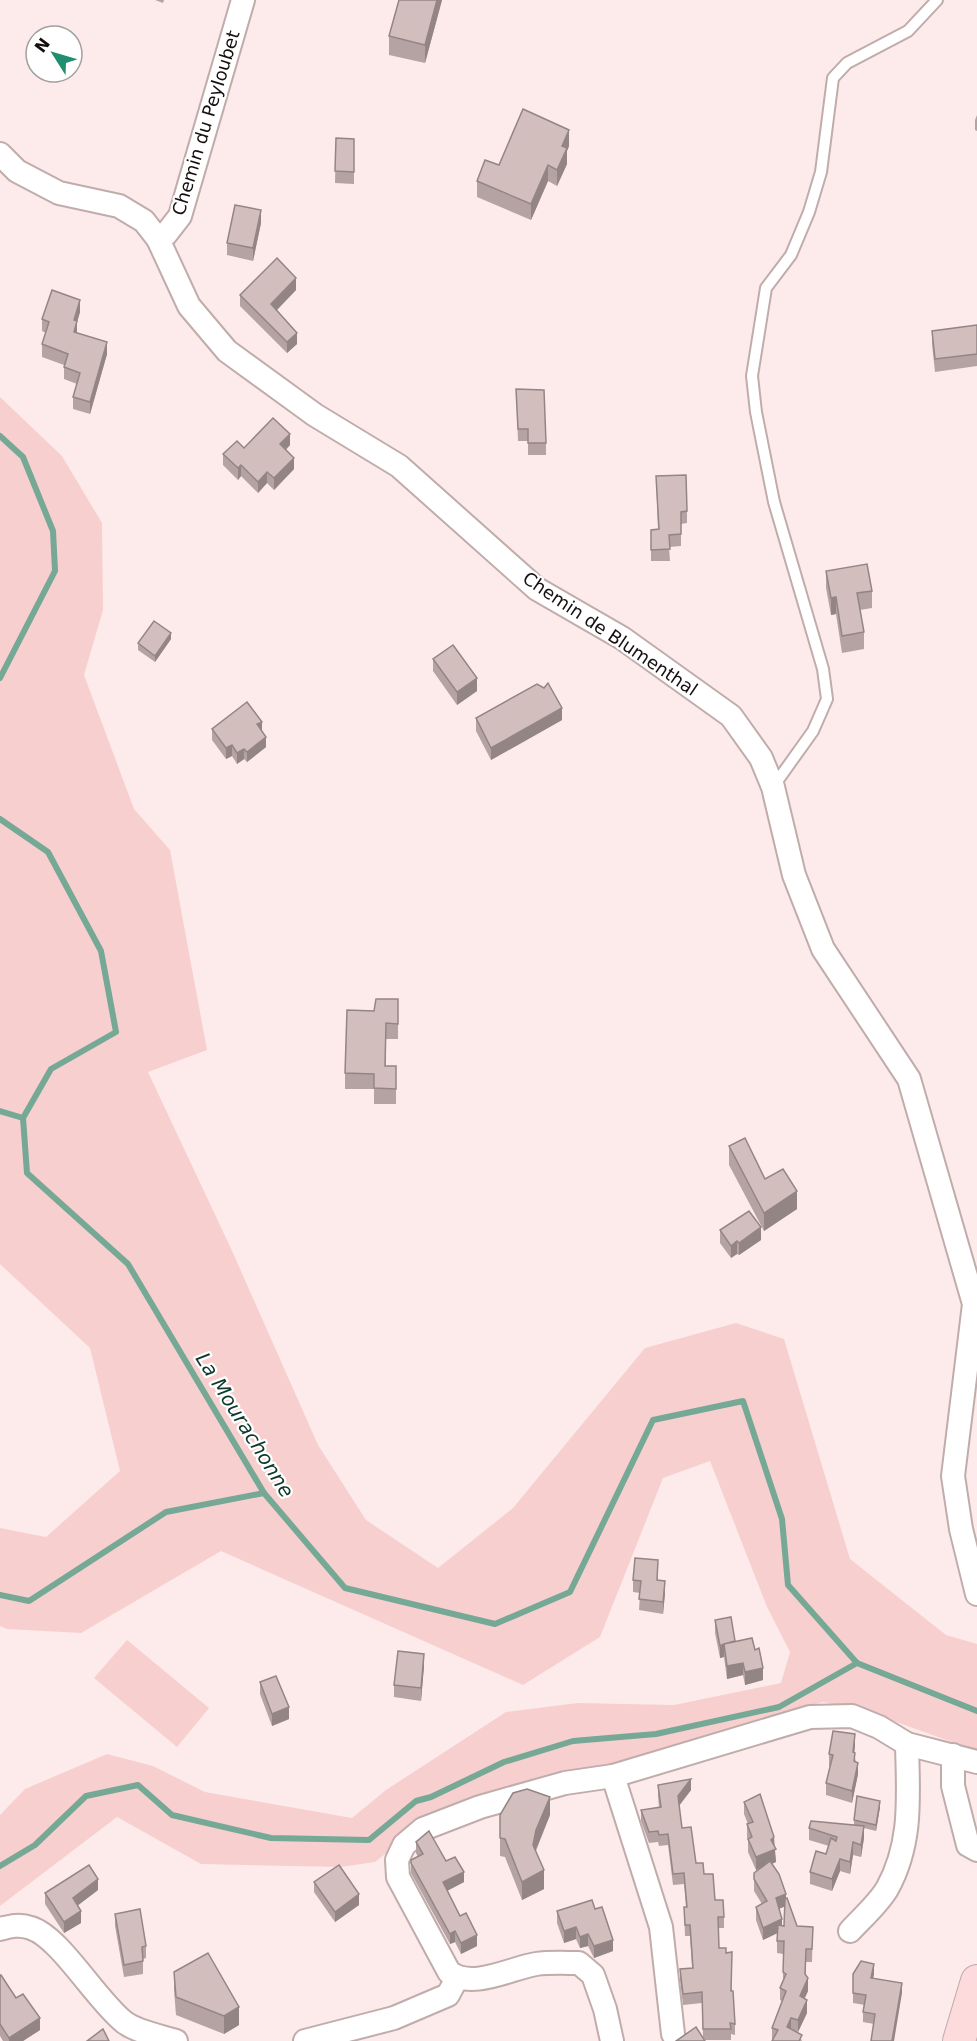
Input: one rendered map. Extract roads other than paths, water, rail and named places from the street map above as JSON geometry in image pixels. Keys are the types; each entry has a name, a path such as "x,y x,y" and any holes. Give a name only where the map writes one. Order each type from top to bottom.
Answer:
{"street":[{"name":"Chemin du Peyloubet","path":"158,239 166,234 180,216 243,0"},
{"name":"Chemin de Blumenthal","path":"0,154 17,171 59,193 119,206 144,221 158,239 189,306 227,351 315,415 399,466 537,589 622,638 731,716 761,758 773,787 794,875 824,949 909,1079 974,1304 953,1476 961,1529 977,1594"},
{"path":"612,2041 605,2009 593,1975 579,1963 537,1964 468,1980 457,1978 449,1972 398,1877 397,1860 404,1845 423,1829 480,1807 565,1783 613,1776 810,1717 852,1716 879,1727 907,1744 977,1762"},
{"path":"850,1931 886,1891 899,1863 908,1823 907,1744"},
{"path":"953,1755 953,1786 960,1816 968,1845 977,1850"},
{"path":"613,1776 661,1927 673,2034"},
{"path":"0,1929 13,1925 33,1928 54,1942 108,2009 127,2024 176,2041"},
{"path":"305,2041 394,2018 448,1995 457,1978"},
{"path":"959,2041 977,1981"}],"lane":[{"path":"773,787 813,731 827,699 823,669 774,502 756,411 752,376 766,288 791,255 809,212 821,172 833,78 847,63 908,31 937,0"}],"waterway":[{"name":"La Mourachonne","path":"0,436 23,457 53,531 55,571 0,678"},
{"name":"La Mourachonne","path":"0,819 48,852 101,951 116,1032 51,1069 23,1118 27,1173 128,1264 264,1493 345,1588 495,1624 570,1592 653,1420 743,1401 782,1519 788,1585 857,1663 977,1711"},
{"path":"0,1111 23,1118"},
{"path":"0,1595 29,1601 166,1512 264,1493"},
{"path":"0,1866 35,1845 86,1796 138,1785 172,1815 271,1838 369,1840 416,1801 431,1797 504,1762 573,1741 656,1734 779,1707 857,1663"}]}
